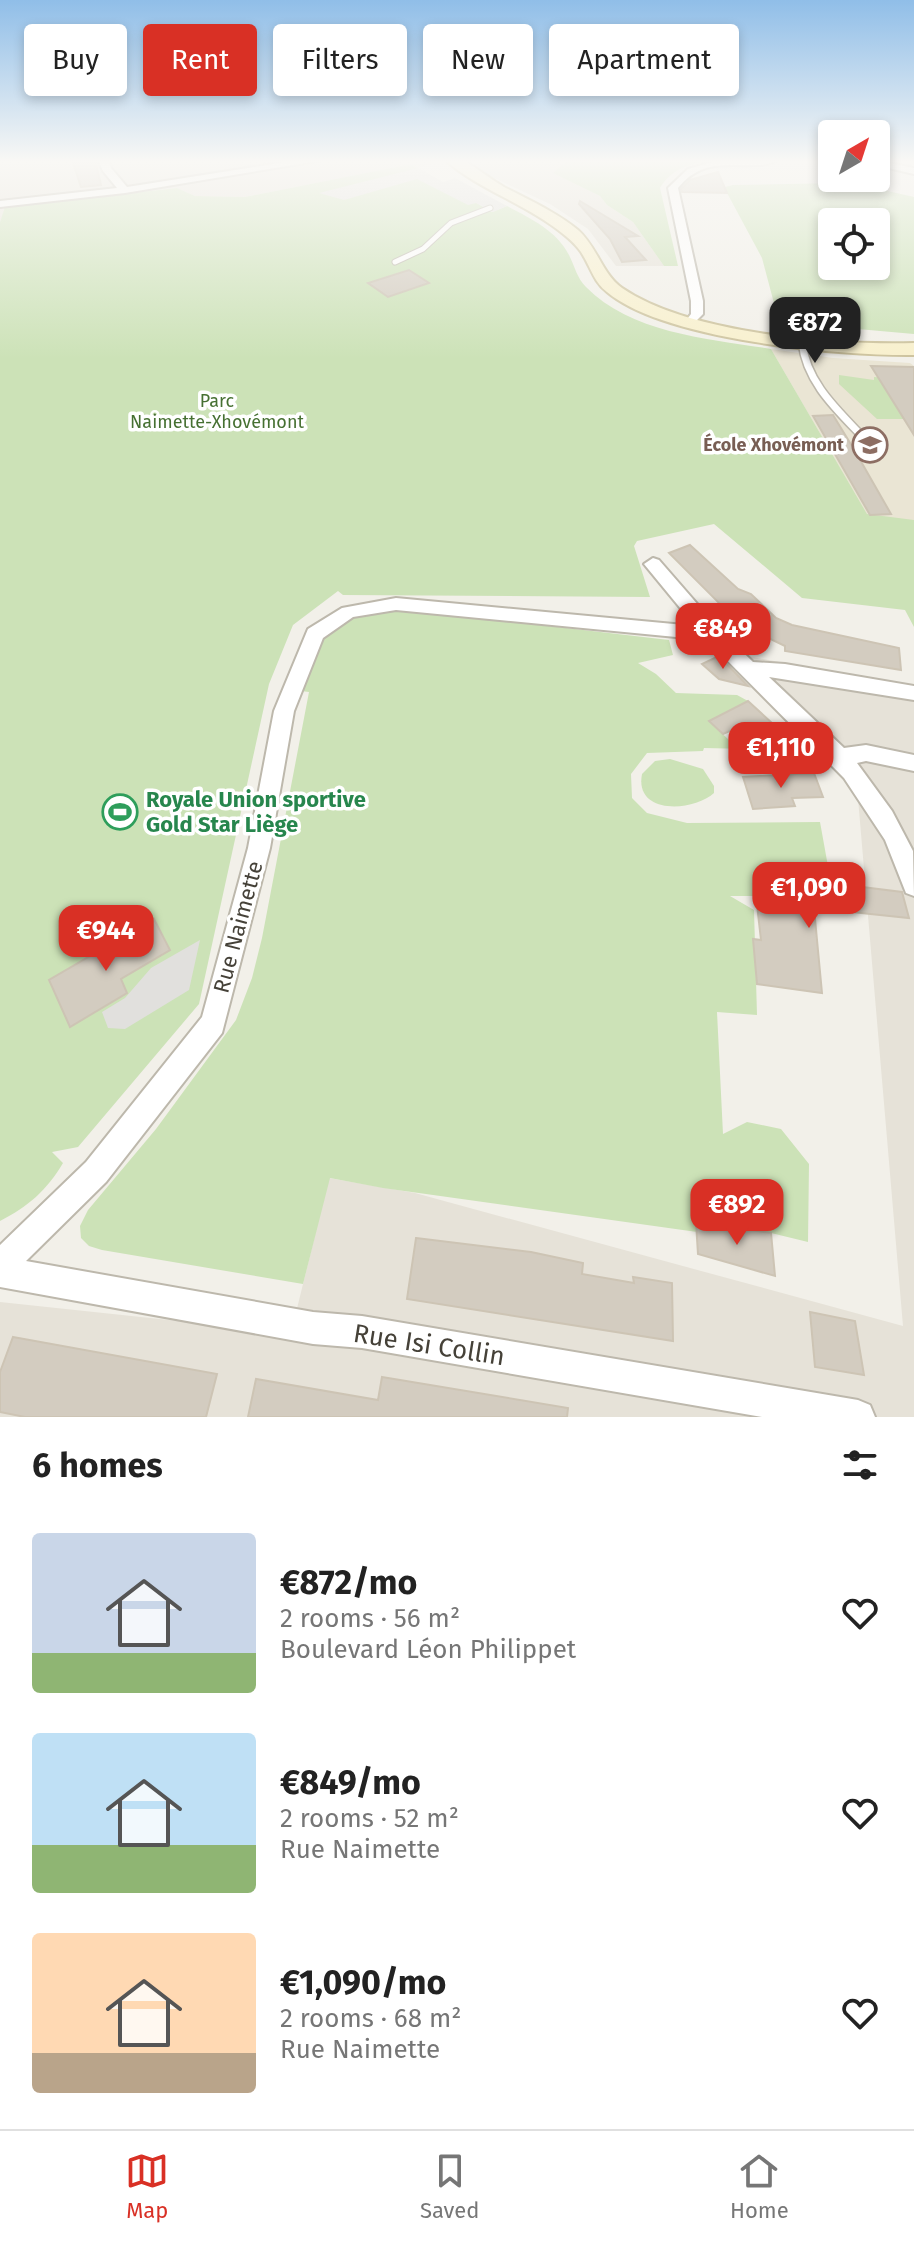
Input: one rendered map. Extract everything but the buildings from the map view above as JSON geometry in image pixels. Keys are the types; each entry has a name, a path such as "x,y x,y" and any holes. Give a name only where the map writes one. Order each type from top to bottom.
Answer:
{"street":[{"path":"564,226 586,246 597,273 633,303 691,322 802,342 914,349"},
{"path":"681,226 697,301 697,314 691,322"},
{"path":"653,564 712,634 840,757 896,837 914,886"},
{"name":"Rue Naimette","path":"0,1269 96,1172 213,1024 259,848 284,711 315,634 348,612 396,604 712,634"},
{"path":"747,669 785,671 914,693"},
{"path":"840,757 866,753 914,763"},
{"name":"Rue Isi Collin","path":"0,1269 313,1328 362,1332 858,1417"}],"lane":[{"path":"395,262 423,249 448,226"},
{"path":"802,342 807,368 861,435"}],"shaded area":[{"path":"584,226 636,226 664,266 616,266"},
{"name":"École Xhovémont","path":"771,349 833,358 910,363 914,366 914,536 872,523"},
{"path":"731,653 914,687 914,1417 0,1417 0,1302 291,1333 329,1178 415,1193 903,1326 856,775"},
{"path":"200,940 189,990 125,1029 108,1028 102,1012 125,998 151,968"}],"green space":[{"name":"Parc Naimette-Xhovémont","path":"0,226 542,226 564,246 586,287 626,315 673,332 771,349 867,514 914,520 914,627 905,610 802,598 714,524 637,541 634,546 650,597 343,595 338,591 293,625 269,684 199,1004 78,1147 52,1152 63,1163 43,1190 28,1204 0,1221"},
{"path":"636,226 669,226 678,266 664,266"},
{"path":"745,226 818,226 818,280 890,280 890,226 914,226 914,334 779,322 762,258"},
{"path":"839,375 874,380 874,377 891,378 904,419 877,419 839,384"},
{"path":"404,609 669,640 673,655 638,663 656,674 676,693 737,695 748,701 709,721 729,740 742,733 752,743 748,744 749,749 704,748 703,751 647,753 631,774 632,798 647,813 687,823 820,822 831,883 807,881 806,896 730,896 754,910 757,1015 717,1012 723,1134 747,1122 781,1129 809,1164 808,1242 705,1223 696,1223 697,1232 330,1178 303,1284 102,1250 89,1246 81,1238 80,1226 88,1210 156,1129 236,1020 252,978 262,938 309,692 301,691 316,652 325,638 347,620"},
{"path":"670,759 703,769 714,786 714,793 693,804 680,806 656,803 647,797 642,787 642,774 655,761"}],"place":[{"name":"École Xhovémont","path":"870,445"},
{"name":"Royale Union sportive Gold Star Liège","path":"120,812"}]}
